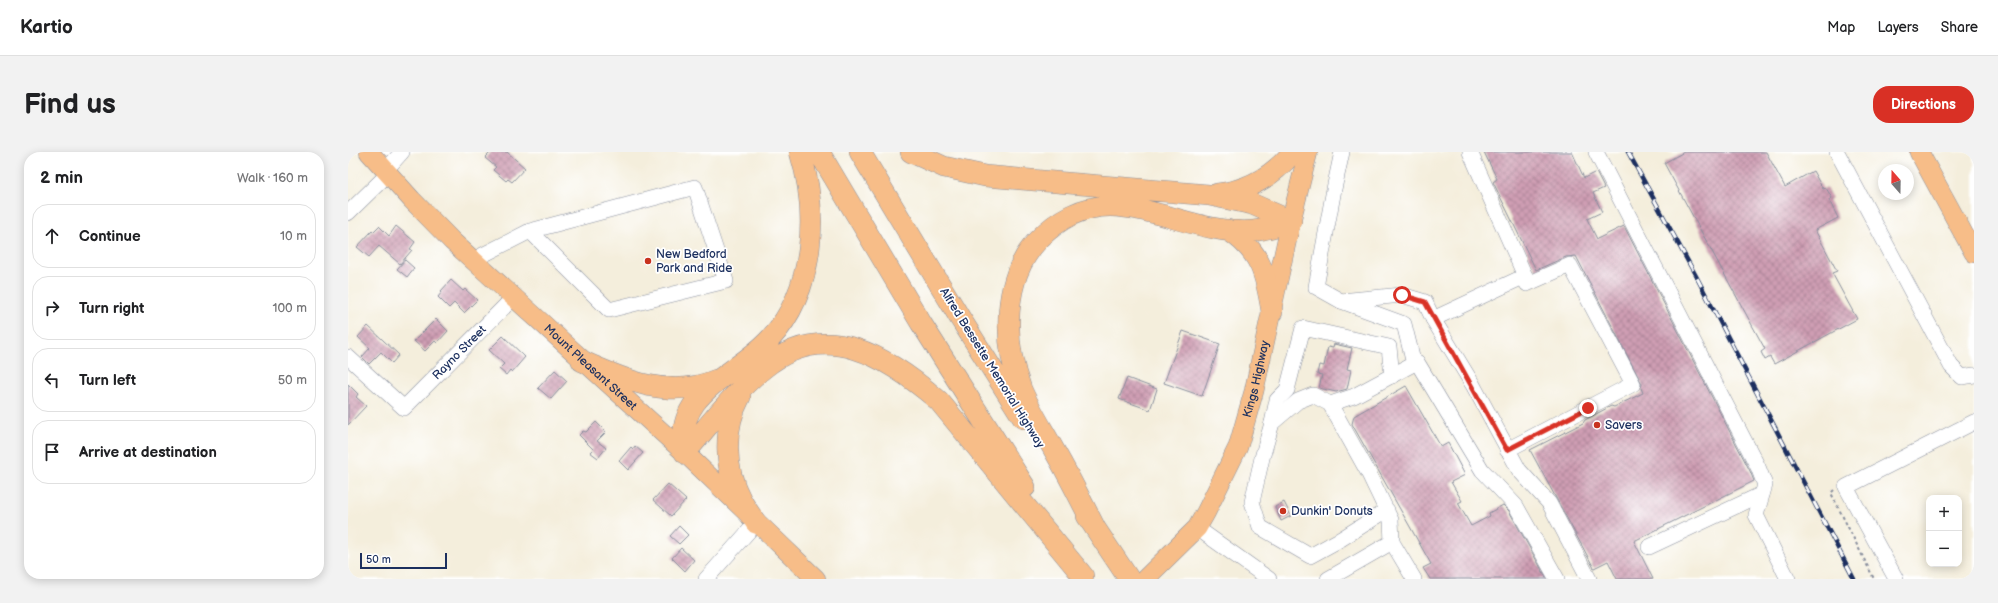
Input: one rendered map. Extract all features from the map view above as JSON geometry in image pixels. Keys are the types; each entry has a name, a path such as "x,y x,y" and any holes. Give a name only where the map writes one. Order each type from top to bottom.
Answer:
{"highway":[{"path":"686,453 683,430 688,412 698,398 769,339 791,309 800,290 808,252 810,213 805,174 800,152"},
{"path":"819,152 963,391 1084,578"},
{"name":"Alfred Bessette Memorial Highway","path":"860,152 960,318 1129,579"},
{"path":"912,152 944,166 985,176 1209,195 1252,204 1291,221"},
{"path":"1209,195 1235,191 1254,184 1273,172 1293,152"},
{"path":"1095,528 1054,450 1030,409 1021,388 1012,355 1009,327 1012,294 1016,278 1034,244 1048,231 1072,215 1094,208 1109,206 1142,210 1228,230 1254,231 1291,221"},
{"path":"1228,230 1249,246 1257,256 1266,278 1272,312"},
{"path":"686,453 752,378 779,357 792,351 823,344 854,347 889,364 927,390 954,416 1084,578"},
{"path":"582,360 620,378 640,385 656,387 687,387 713,381 725,375"},
{"path":"752,378 737,401 733,413 728,440 728,456 734,486 756,523"}],"main road":[{"name":"Mount Pleasant Street","path":"369,152 425,214 473,260 686,453 756,523 816,579"},
{"name":"Kings Highway","path":"1148,576 1197,528 1233,458 1243,433 1308,152"},
{"path":"1919,152 1974,253"}],"street":[{"path":"348,213 387,173 402,152"},
{"path":"1342,152 1316,287 1341,301 1404,324 1414,364"},
{"path":"1470,152 1525,276 1527,284 1570,265 1633,384 1507,450"},
{"path":"1596,152 1758,467 1765,485 1756,515 1788,579"},
{"path":"1837,152 1951,366 1962,376 1974,375"},
{"path":"473,260 530,231 695,187 726,281 609,310 530,231"},
{"path":"1433,319 1525,276"},
{"path":"1341,301 1402,295 1425,302 1433,319 1473,385 1507,450 1519,470 1548,503 1589,579"},
{"name":"Rayno Street","path":"348,357 404,408 514,297"},
{"path":"1387,510 1341,539 1310,556 1260,527 1252,502 1277,400 1287,390 1303,328 1389,347 1392,376"},
{"path":"1330,404 1354,396 1417,362 1482,470 1516,506 1557,579"},
{"path":"1272,423 1298,402 1313,395 1330,404 1369,474 1392,520 1392,542 1414,579"},
{"path":"1896,579 1846,487 1974,422"},
{"path":"1649,548 1762,494"},
{"path":"706,579 756,523"},
{"path":"1197,528 1269,579"},
{"path":"1328,579 1392,542"}],"building":[{"path":"491,152 507,152 525,168 512,182 508,179 506,181 493,170 496,167 485,158"},
{"path":"1484,152 1572,152 1584,178 1596,172 1604,188 1593,193 1602,212 1587,219 1597,239 1624,226 1754,481 1634,541 1653,579 1617,579 1608,561 1594,568 1530,450 1583,423 1585,420 1611,406 1614,407 1643,393 1641,388 1642,384 1576,256 1566,257 1536,270 1493,182 1497,179"},
{"path":"1684,152 1766,152 1785,187 1813,171 1823,189 1826,188 1832,198 1829,200 1838,218 1815,230 1837,271 1832,273 1857,319 1774,364 1770,357 1765,360 1761,352 1765,349 1664,163"},
{"path":"379,226 389,236 396,226 415,242 410,249 412,250 400,264 379,246 369,257 357,247 372,231 373,232"},
{"path":"405,260 414,268 407,277 397,269"},
{"path":"451,280 463,291 465,289 477,300 464,313 454,303 449,308 438,297 442,292 441,291"},
{"path":"436,319 448,331 437,343 435,341 425,351 414,341"},
{"path":"368,326 399,355 392,363 381,352 369,364 362,357 370,348 358,337"},
{"path":"1183,331 1220,344 1202,396 1164,383"},
{"path":"503,336 525,357 512,372 510,370 506,375 499,369 504,364 489,350"},
{"path":"1334,344 1352,348 1347,369 1351,370 1347,389 1336,392 1319,388 1322,375 1317,374 1319,365 1324,366 1328,347 1333,348"},
{"path":"555,370 567,381 551,399 538,388"},
{"path":"1127,378 1157,389 1150,410 1119,399"},
{"path":"348,384 358,394 356,397 366,406 348,425"},
{"path":"1406,386 1441,447 1448,443 1465,475 1451,482 1462,501 1458,503 1471,526 1490,516 1489,513 1503,505 1509,511 1547,579 1430,579 1423,568 1431,564 1352,424 1354,416"},
{"path":"596,422 606,432 597,441 606,448 598,458 590,452 593,449 579,435 583,431 586,432"},
{"path":"635,446 643,453 628,470 619,461 631,447 633,449"},
{"path":"668,484 686,500 671,516 653,500"},
{"name":"Dunkin' Donuts","path":"1284,502 1291,516 1281,521 1275,507"},
{"path":"679,526 688,535 679,544 670,536"},
{"path":"681,548 694,560 685,571 672,558"}],"railway":[{"path":"1628,152 1696,276 1854,579"}],"place":[{"name":"New Bedford Park and Ride","path":"648,261"},
{"name":"Savers","path":"1597,425"},
{"name":"Dunkin' Donuts","path":"1283,511"}],"route":[{"path":"1402,295 1425,302 1433,319 1473,385 1507,450 1588,408"}]}
